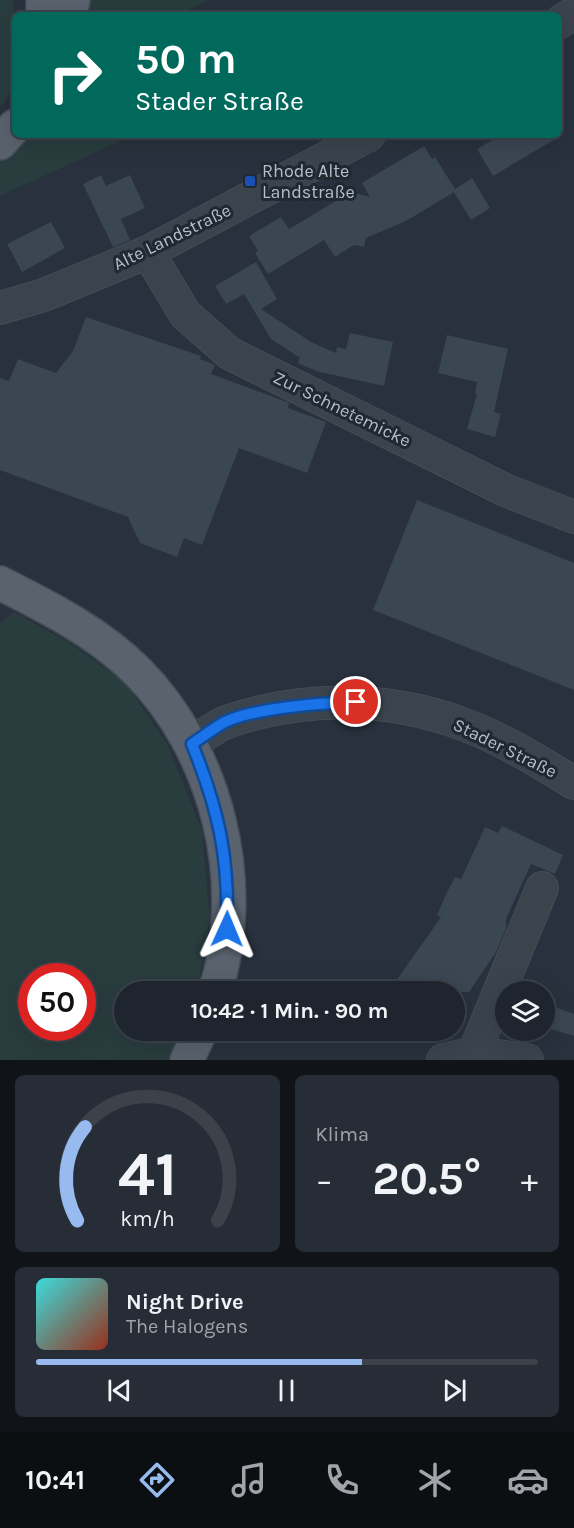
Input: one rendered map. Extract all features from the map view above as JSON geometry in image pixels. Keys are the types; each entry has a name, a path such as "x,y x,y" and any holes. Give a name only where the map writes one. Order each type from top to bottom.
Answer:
{"main road":[{"path":"0,142 12,129"},
{"path":"0,583 83,629 137,670 167,705 192,744 210,788 228,877 227,929 218,981"},
{"path":"187,1060 196,1041"}],"street":[{"name":"Alte Landstraße","path":"0,308 44,295 148,252 363,138"},
{"name":"Zur Schnetemicke","path":"148,252 185,314 229,352 505,490 574,518"},
{"name":"Stader Straße","path":"192,744 225,722 266,712 321,703 394,705 465,725 535,760 574,783"},
{"path":"474,1053 542,888"},
{"path":"443,1060 474,1053 527,1060"}],"shaded area":[{"path":"0,0 13,0 12,87 0,107"},
{"path":"90,0 210,0 184,12 87,12"},
{"path":"24,138 127,138 0,196 0,162"},
{"path":"14,612 73,645 126,683 167,744 202,830 210,922 199,981 114,981 114,1041 178,1041 169,1060 0,1060 0,623"}],"building":[{"path":"496,138 557,138 493,176 477,149"},
{"path":"424,146 432,159 435,157 455,189 472,178 490,208 471,220 454,192 406,221 366,238 364,247 354,245 335,257 324,240 268,274 255,253 258,251 249,236 281,217 289,229 341,198 342,190 370,197 362,183"},
{"path":"101,175 106,186 130,175 145,208 121,219 130,240 113,247 83,184"},
{"path":"51,222 65,248 22,272 7,244"},
{"path":"256,262 277,299 261,309 311,342 336,353 337,347 346,349 350,333 393,342 384,386 316,371 298,363 300,358 271,339 244,294 226,304 215,286"},
{"path":"86,317 201,356 200,359 215,365 211,374 287,402 289,403 288,408 326,422 307,473 239,448 202,545 184,538 177,557 140,543 128,517 0,470 0,378 9,381 18,359 56,373 73,351"},
{"path":"447,335 508,349 494,412 501,414 495,437 467,429 477,394 475,394 477,382 438,373"},
{"path":"417,500 574,563 574,690 373,610"},
{"path":"502,826 563,855 555,874 531,864 506,919 506,929 496,952 469,992 465,992 465,981 396,981 441,917 437,915 447,892 455,877 461,879 485,827 498,833"},
{"path":"555,1007 574,1014 574,1036 555,1030"}],"place":[{"name":"Rhode Alte Landstraße","path":"250,181"}],"route":[{"path":"227,929 228,877 221,835 210,788 192,744 225,722 266,712 321,703 356,702"}]}
